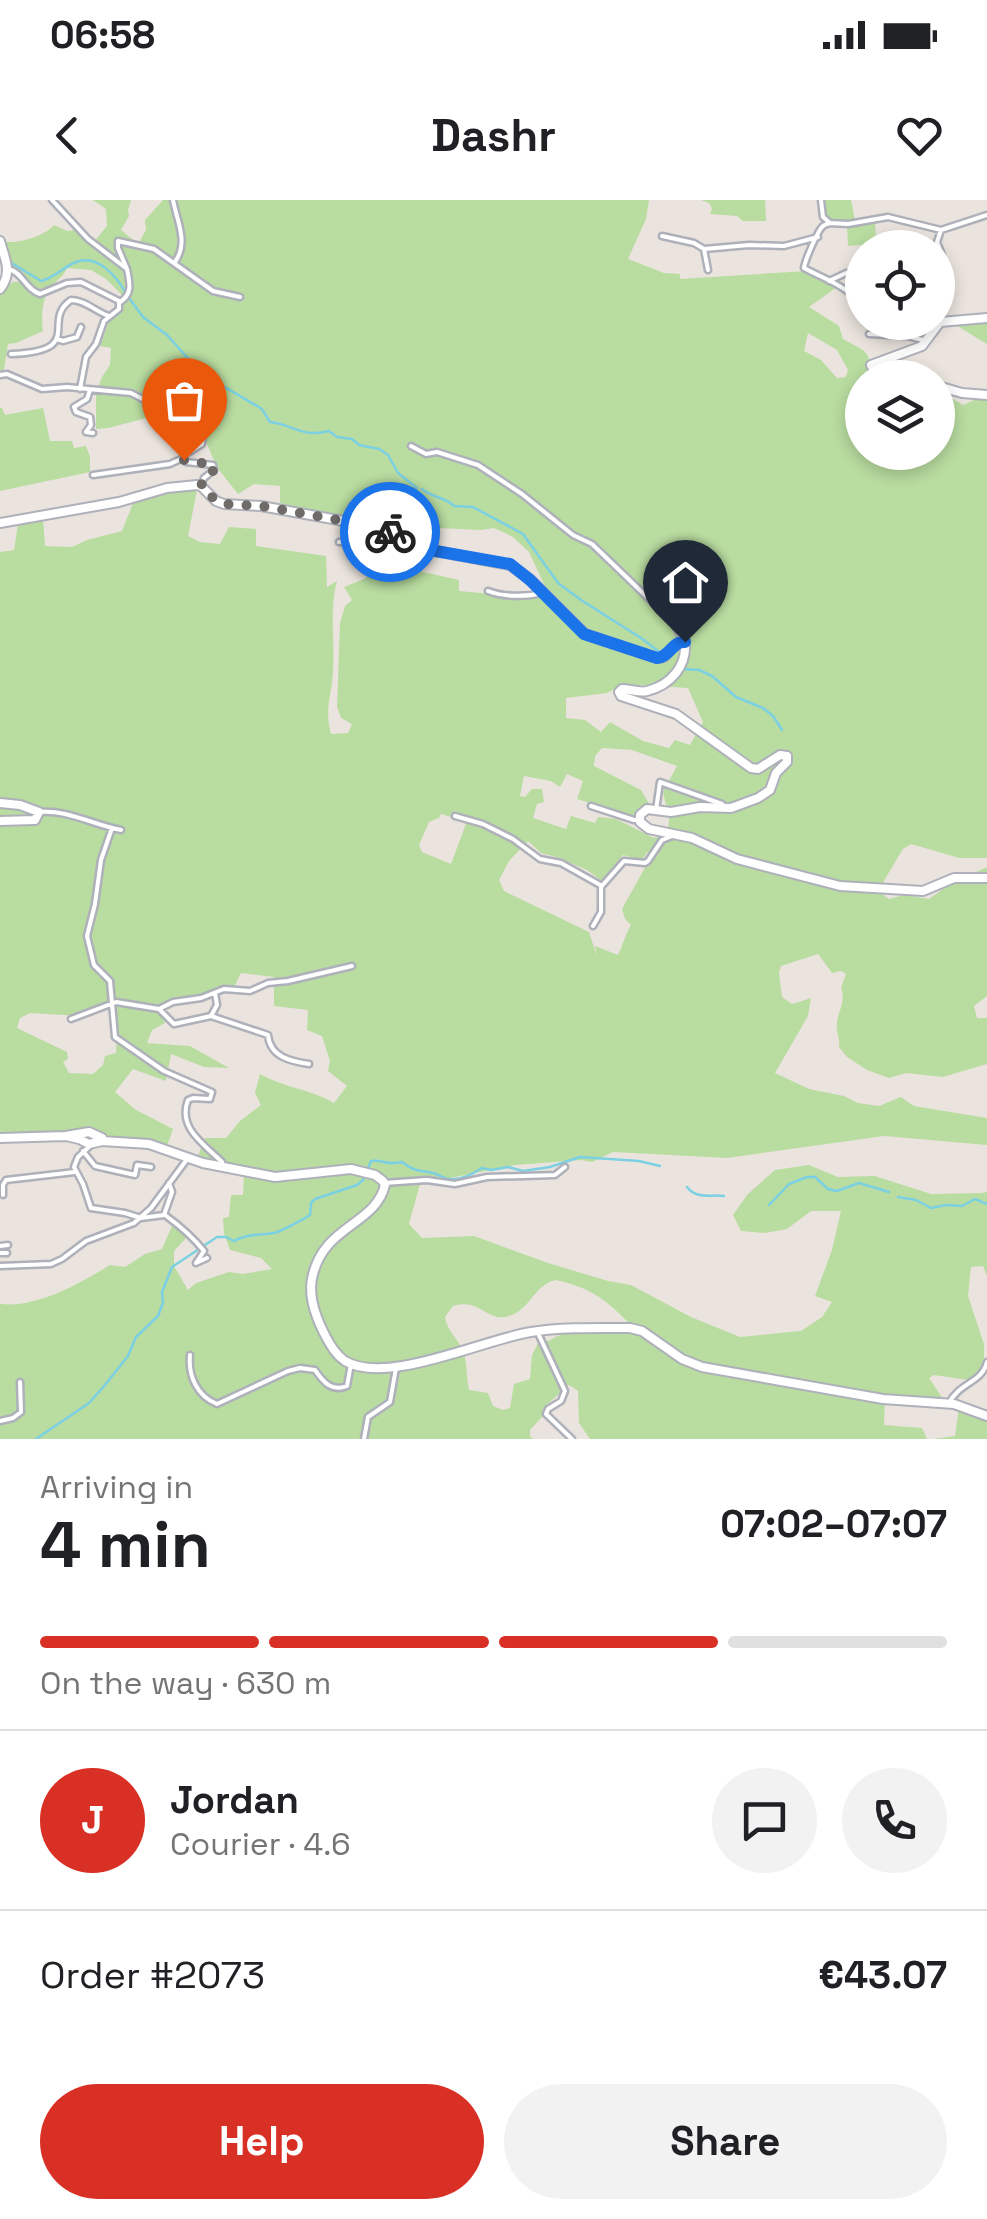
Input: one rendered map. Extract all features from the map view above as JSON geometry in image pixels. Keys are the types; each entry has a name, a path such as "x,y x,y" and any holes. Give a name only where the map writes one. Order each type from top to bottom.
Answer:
{"street":[{"path":"52,200 76,228 127,269"},
{"path":"173,200 182,240 174,262"},
{"path":"821,200 823,216 830,223"},
{"path":"845,290 804,268 824,225 888,217 941,230 987,214"},
{"path":"662,236 704,249 784,246 818,237"},
{"path":"0,241 8,269 0,290"},
{"path":"80,389 86,357 96,344 104,321 129,296 127,269 118,241 154,249 214,290 240,297"},
{"path":"704,249 708,270"},
{"path":"8,269 16,271 34,292 43,294 57,286 81,282 119,303"},
{"path":"829,281 845,273"},
{"path":"11,354 40,352 54,344 62,309 71,300 109,316"},
{"path":"955,320 987,318"},
{"path":"57,339 77,337 81,328"},
{"path":"922,340 926,343"},
{"path":"884,360 928,340"},
{"path":"0,374 42,389 120,390 142,397 160,409 180,431 203,436 202,444 170,464 93,475"},
{"path":"90,390 86,399 74,407 76,412 90,417 91,425 86,432 94,432"},
{"path":"955,391 987,395"},
{"path":"201,486 224,504 261,506 377,527 426,549 510,564 575,626 592,637 657,658 664,657 679,642 681,636 671,620 592,544 573,535 478,465 437,452 426,454 411,446"},
{"path":"183,458 186,462 213,465 214,470 201,486"},
{"path":"0,523 108,504 167,488 201,486"},
{"path":"339,542 371,541 426,549"},
{"path":"488,590 497,594 543,593"},
{"path":"639,820 642,811 731,808 768,793 776,773 787,762 787,756 780,755 752,769 676,714 627,700 619,694 625,688 648,691 672,679 686,648 685,642 679,642"},
{"path":"656,810 660,782 731,808"},
{"path":"0,802 39,812 54,810 121,830"},
{"path":"591,806 639,820"},
{"path":"0,821 35,820 39,812"},
{"path":"458,816 483,824 540,859 561,862 602,886"},
{"path":"639,820 649,829 692,838 737,859 840,886 923,891 954,878 987,878"},
{"path":"112,828 87,936 94,964 109,979 114,1002 113,1030 120,1042 164,1071 212,1092 210,1099 188,1100 185,1119 223,1167"},
{"path":"593,926 602,912 602,886 622,863 645,863 662,840 676,834"},
{"path":"71,1018 114,1002 159,1009 224,989 250,991 268,983 352,966"},
{"path":"212,1016 217,1006 215,993"},
{"path":"159,1009 174,1024 212,1016 247,1026 268,1035 274,1053 309,1064"},
{"path":"0,1138 66,1136 149,1144 188,1158 280,1178 346,1169 380,1178 384,1192 370,1210 327,1244 311,1282 322,1330 339,1357 351,1364 396,1368 537,1331 634,1328 682,1359 702,1367 882,1398 949,1403 987,1416"},
{"path":"88,1141 95,1166 135,1175 137,1165 150,1168"},
{"path":"88,1141 74,1163 91,1208 142,1218"},
{"path":"142,1218 188,1158"},
{"path":"384,1183 427,1180 455,1184 487,1177 555,1175 565,1167"},
{"path":"2,1195 6,1180 75,1172"},
{"path":"164,1215 172,1192 169,1183"},
{"path":"0,1266 51,1264 86,1241 142,1218 164,1215 201,1247 204,1252 196,1263 206,1258"},
{"path":"537,1331 564,1391 562,1401 546,1414 572,1439"},
{"path":"190,1355 192,1378 205,1398 217,1404 300,1368 316,1370 325,1383 335,1388 348,1386 351,1364"},
{"path":"949,1403 955,1392 984,1372 987,1362"},
{"path":"364,1439 368,1418 390,1402 396,1368"},
{"path":"0,1421 21,1412 20,1382"}],"green space":[{"path":"93,200 131,200 129,216 121,230 138,244 146,230 145,220 163,200 649,200 646,219 628,259 664,273 680,274 680,279 807,271 837,287 809,307 839,326 843,339 862,349 869,360 845,360 845,365 837,350 808,333 804,351 821,360 837,378 845,377 845,470 955,470 955,400 963,405 987,398 987,858 959,858 911,844 903,849 882,884 871,886 889,899 904,895 929,899 987,867 987,996 974,1006 977,1018 987,1018 987,1064 943,1077 906,1073 889,1078 847,1057 839,1047 837,1025 846,974 832,973 818,954 781,966 782,997 792,1004 811,998 808,1016 775,1073 809,1089 858,1103 879,1106 901,1097 914,1106 987,1118 987,1145 884,1136 727,1158 613,1152 592,1162 515,1165 420,1184 409,1224 422,1238 474,1236 548,1263 631,1285 691,1317 740,1337 801,1331 822,1317 832,1302 815,1296 841,1211 811,1211 787,1229 765,1233 741,1231 733,1215 747,1195 775,1170 809,1165 838,1177 875,1176 931,1194 987,1191 987,1276 983,1266 971,1267 968,1296 984,1344 984,1369 968,1380 934,1375 929,1378 943,1399 885,1399 884,1425 922,1428 927,1439 590,1439 579,1423 578,1391 569,1385 543,1408 542,1417 530,1430 533,1439 0,1439 0,1304 43,1298 110,1265 125,1267 162,1249 172,1226 188,1236 174,1251 174,1266 188,1290 196,1283 229,1272 272,1269 261,1258 230,1250 223,1218 229,1217 231,1195 243,1195 244,1175 198,1156 205,1138 226,1138 261,1105 255,1093 260,1074 334,1103 347,1086 328,1071 330,1061 322,1036 307,1030 308,1010 274,1006 274,977 241,973 234,987 159,1005 165,1023 152,1030 147,1043 190,1046 229,1068 204,1067 171,1054 166,1081 133,1069 115,1092 136,1110 173,1129 167,1146 80,1131 0,1134 0,552 14,550 18,524 43,518 45,546 72,547 122,531 133,503 185,489 197,490 188,536 220,544 229,527 256,529 256,546 326,556 327,587 337,581 328,709 331,734 348,733 352,724 341,718 337,707 340,623 345,606 352,600 344,587 387,564 459,580 459,591 526,597 548,593 529,552 513,537 494,528 415,527 327,518 280,503 280,486 254,484 238,494 216,466 203,434 179,428 166,413 96,429 96,393 110,365 111,348 100,346 109,321 124,305 122,295 91,270 67,268 45,298 43,331 8,344 4,370 0,372 0,291 20,282 10,265 0,262 0,241 29,239 54,225 75,230 92,244 107,226 106,209","holes":["624,684 688,688 703,722 690,745 675,740 669,748 643,741 610,722 601,732 585,720 566,718 566,698 607,693","602,748 632,750 677,766 663,792 668,831 678,839 654,838 616,819 598,817 595,823 571,816 566,829 533,818 537,804 544,802 542,789 532,789 525,797 520,796 524,776 551,781 560,787 567,774 583,781 577,799 637,818 641,808 651,807 641,790 594,766 595,756","441,814 467,821 451,864 422,852 419,845 429,822","528,841 541,853 587,870 602,881 623,855 642,860 648,851 647,864 622,909 631,925 618,955 595,946 597,956 589,932 504,891 499,880 509,861","114,1008 116,1053 105,1056 103,1065 93,1074 69,1073 63,1062 68,1059 67,1052 17,1028 20,1018 30,1013 81,1016","555,1280 587,1290 628,1322 624,1330 574,1332 549,1341 540,1339 532,1355 530,1379 514,1384 510,1408 503,1410 493,1406 488,1393 469,1390 463,1352 445,1317 453,1306 462,1304 498,1317 513,1315"]},
{"path":"701,200 765,200 766,221 710,214 709,203"},
{"path":"824,200 851,200 855,220 834,221 828,217"},
{"path":"875,219 875,230 847,230 847,225"},
{"path":"985,320 987,344 955,325 955,321"},
{"path":"0,408 5,415 43,408 50,441 72,441 74,448 86,446 90,472 0,491"},
{"path":"959,1407 987,1418 987,1439 933,1439 955,1436"}],"waterway":[{"path":"10,262 41,281 76,262 92,261 112,274 126,293"},
{"path":"129,298 143,317 167,335 201,373 262,409 270,422 305,432 329,431 359,445 379,449 388,455 398,473 417,488"},
{"path":"422,489 454,506 473,507 523,534 558,583 662,654"},
{"path":"682,669 712,676 736,697 763,708 782,730"},
{"path":"36,1439 89,1403 128,1356 136,1337 158,1316 172,1267 217,1237 234,1241 274,1233 298,1222 310,1215 315,1199 363,1180 371,1161 402,1162 447,1179 482,1168 523,1171 580,1157 660,1166"},
{"path":"769,1205 789,1184 807,1177 815,1177 828,1189 837,1191 859,1183 889,1192"},
{"path":"687,1187 699,1195 724,1196"},
{"path":"898,1197 931,1208 962,1206 975,1199 987,1204"}],"way so far":[{"path":"184,460 213,465 214,470 201,486 222,503 261,506 390,532"}],"route":[{"path":"390,532 430,550 510,564 580,631 592,637 657,658 664,657 677,643 685,642"}]}
